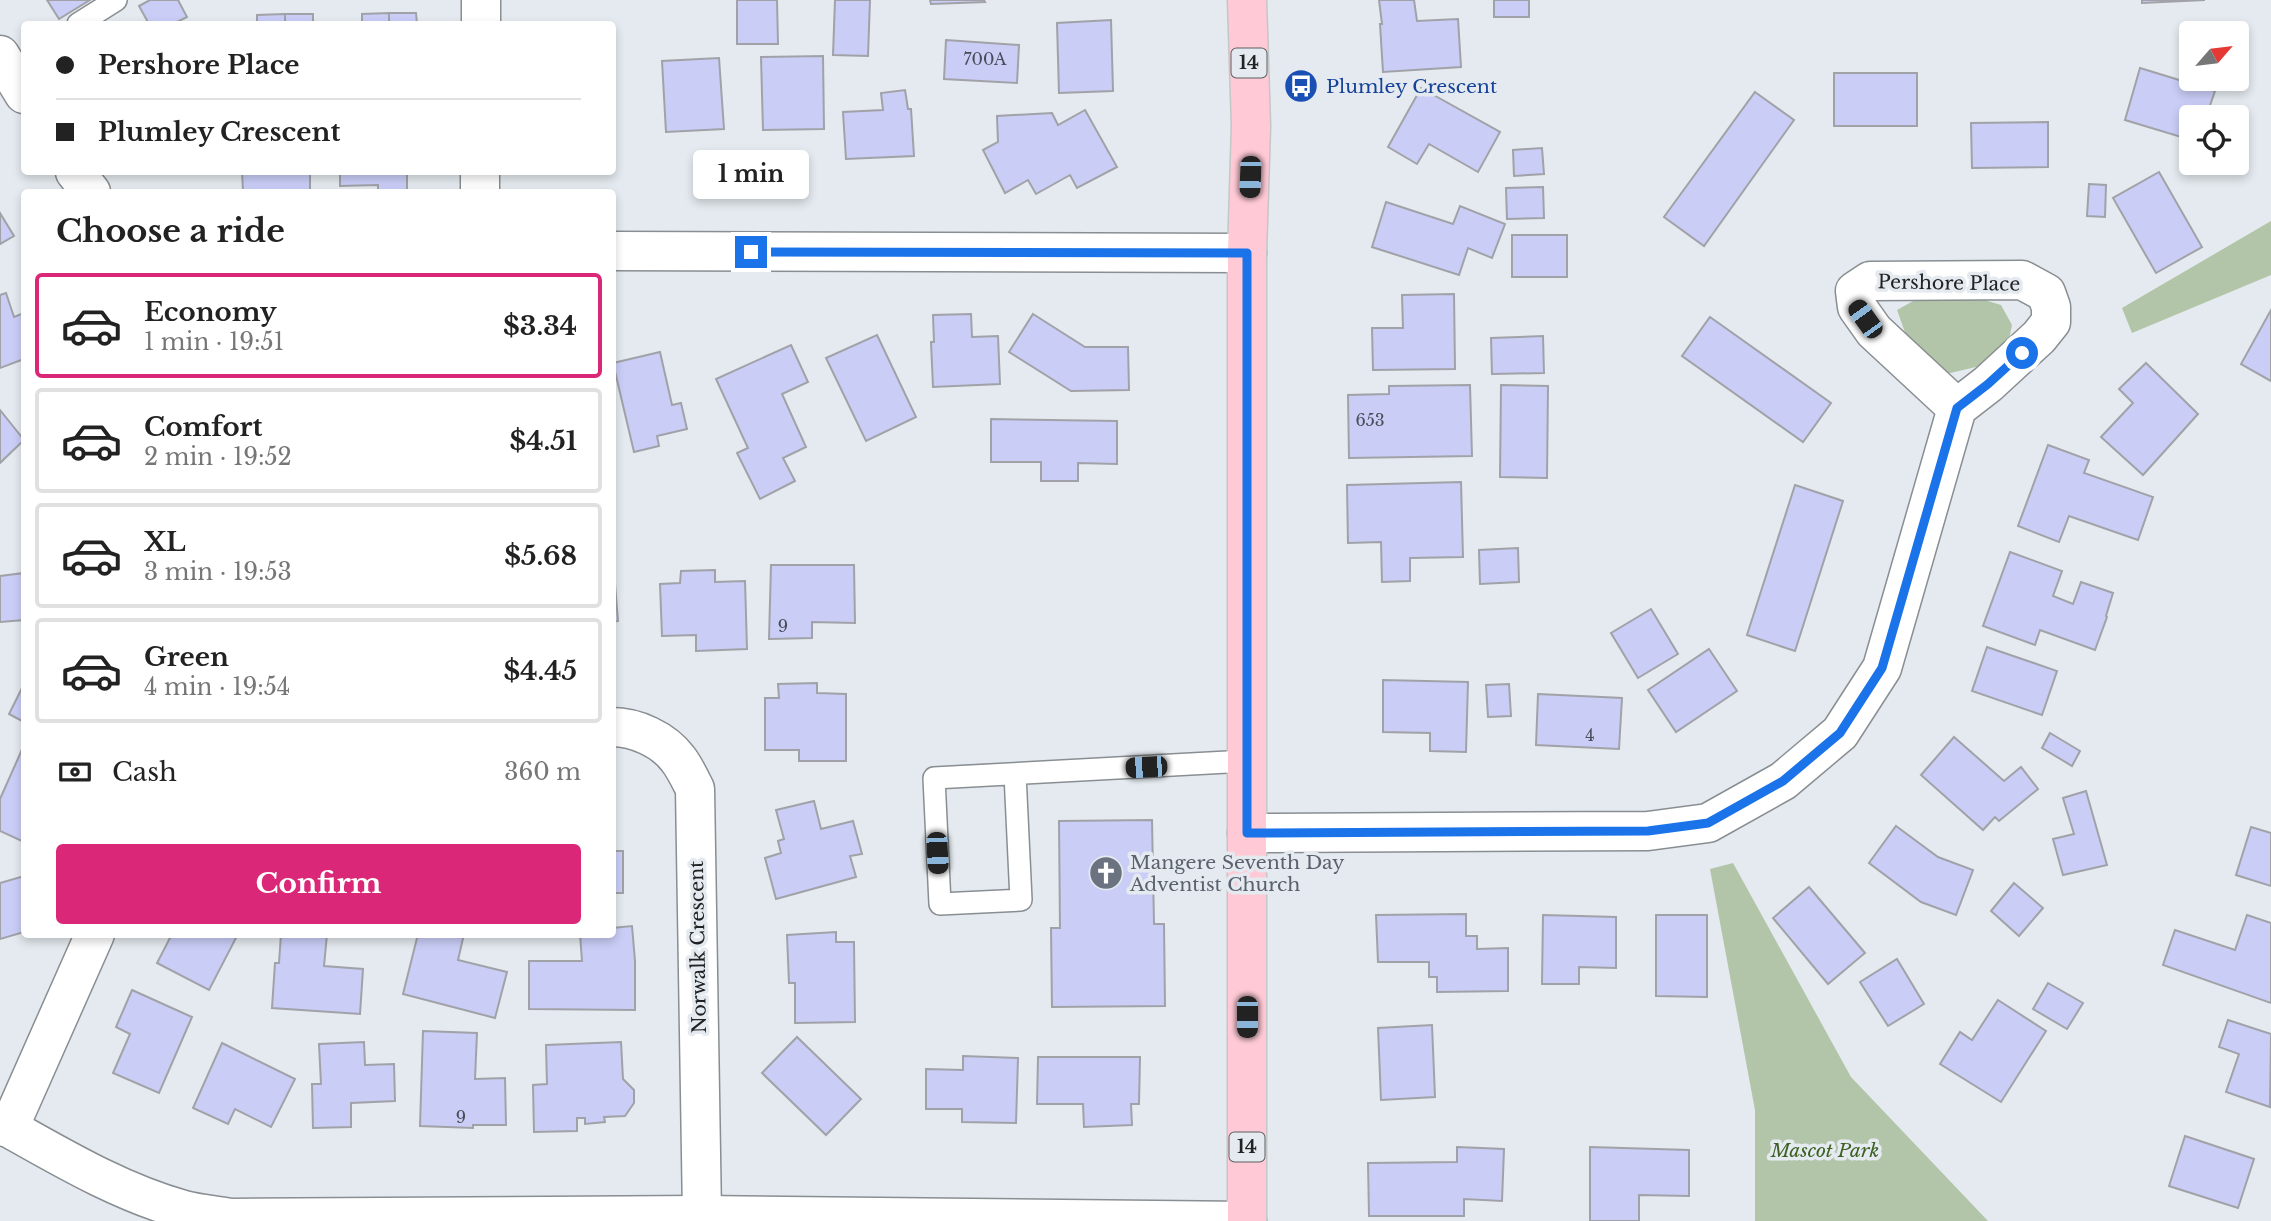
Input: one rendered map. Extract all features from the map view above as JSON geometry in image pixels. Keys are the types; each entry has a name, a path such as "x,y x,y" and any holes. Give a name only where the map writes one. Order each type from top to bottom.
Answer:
{"main road":[{"name":"14","path":"1247,0 1251,127 1247,253 1247,1221"}],"street":[{"path":"481,0 481,21"},
{"path":"77,175 89,189"},
{"path":"616,251 1247,253"},
{"name":"Pershore Place","path":"2022,280 2046,293 2051,307 2050,322 2039,337 1957,408 1874,331 1857,307 1855,291 1870,281 2022,280"},
{"path":"1247,833 1648,831 1708,823 1783,781 1840,733 1882,668 1957,408"},
{"name":"Norwalk Crescent","path":"616,727 656,739 677,758 695,789 702,1215"},
{"path":"93,938 4,1127 137,1194 184,1210 231,1218 702,1215 1247,1221"}],"lane":[{"path":"83,21 116,0"},
{"path":"1015,774 1021,901 940,904 934,778 1246,761"}],"green space":[{"path":"2271,221 2271,275 2132,333 2122,308"},
{"path":"1924,295 1971,296 2001,305 2012,325 2008,344 1980,366 1946,374 1912,352 1897,310"},
{"name":"Mascot Park","path":"1733,863 1851,1077 1988,1221 1755,1221 1755,1110 1710,869"}],"building":[{"path":"47,0 90,0 59,19"},
{"path":"150,0 178,0 187,17 179,21 147,21 139,6"},
{"path":"737,0 777,0 778,44 737,44"},
{"path":"835,0 870,0 868,56 833,55"},
{"path":"930,0 984,0 985,2 931,4"},
{"path":"1379,0 1414,0 1417,21 1458,19 1461,67 1383,72"},
{"path":"1494,0 1529,0 1529,17 1494,17"},
{"path":"2142,0 2205,0 2142,3"},
{"path":"389,13 389,21 362,21 362,14"},
{"path":"389,13 416,13 417,21 389,21"},
{"path":"285,14 285,21 257,21 257,15"},
{"path":"285,14 313,14 313,21 285,21"},
{"path":"1111,20 1113,91 1059,93 1057,23"},
{"path":"946,40 1019,45 1017,83 944,79"},
{"path":"823,56 824,129 763,130 761,57"},
{"path":"719,58 724,129 666,132 662,61"},
{"path":"2140,68 2179,80 2179,91 2215,91 2210,105 2179,105 2179,136 2125,120"},
{"path":"1834,73 1917,73 1917,126 1834,126"},
{"path":"1421,88 1500,132 1478,172 1429,144 1417,164 1388,147"},
{"path":"905,90 908,109 911,109 914,156 846,159 843,112 883,110 881,93"},
{"path":"1755,92 1794,120 1704,246 1664,217"},
{"path":"1085,110 1117,167 1077,188 1070,175 1036,194 1028,180 1005,193 983,150 998,142 997,116 1052,113 1058,125"},
{"path":"2048,122 2048,167 1972,168 1971,123"},
{"path":"1542,148 1544,174 1514,176 1513,150"},
{"path":"2159,172 2202,247 2156,273 2113,198"},
{"path":"242,175 310,175 310,189 243,189"},
{"path":"340,175 407,175 407,189 378,189 378,185 340,186"},
{"path":"2089,184 2106,185 2105,217 2087,216"},
{"path":"1543,187 1544,218 1507,219 1506,188"},
{"path":"1386,202 1453,224 1460,206 1505,224 1492,258 1468,248 1459,275 1372,247"},
{"path":"0,213 14,236 0,244"},
{"path":"1512,235 1567,235 1567,277 1512,277"},
{"path":"6,293 14,317 21,314 21,360 0,368 0,295"},
{"path":"1454,294 1455,369 1373,370 1372,328 1403,328 1402,295"},
{"path":"2271,310 2271,381 2241,364"},
{"path":"971,314 972,337 998,336 1000,384 933,387 933,315"},
{"path":"1033,314 1085,347 1128,347 1129,390 1071,391 1009,352"},
{"path":"1710,317 1831,403 1803,442 1682,356"},
{"path":"877,335 916,417 866,441 826,358"},
{"path":"1543,336 1544,373 1492,374 1491,338"},
{"path":"791,345 808,382 782,394 806,447 783,458 795,481 760,499 737,453 748,448 716,379"},
{"path":"660,352 672,405 681,403 687,429 657,436 659,446 634,452 616,376 616,362"},
{"path":"2146,363 2198,414 2143,475 2101,437 2133,403 2119,389"},
{"path":"1470,385 1472,456 1349,458 1348,395 1389,394 1389,386"},
{"path":"1501,385 1548,386 1547,478 1500,477"},
{"path":"0,410 21,436 21,443 0,463"},
{"path":"991,419 1117,421 1117,464 1078,463 1078,481 1041,481 1041,462 991,462"},
{"path":"2048,445 2089,460 2084,473 2153,497 2138,540 2069,516 2059,542 2018,526"},
{"path":"1461,482 1463,557 1410,558 1410,581 1382,582 1381,542 1348,543 1347,485"},
{"path":"1795,485 1843,501 1795,651 1747,635"},
{"path":"1518,548 1519,582 1480,584 1479,550"},
{"path":"2010,552 2062,571 2053,596 2073,604 2081,582 2113,593 2095,650 2040,630 2035,645 1983,626"},
{"path":"771,565 854,565 855,623 812,622 812,638 769,639"},
{"path":"715,570 715,582 745,581 747,649 696,651 696,635 662,636 660,584 680,583 681,571"},
{"path":"21,573 21,620 0,622 0,576"},
{"path":"1651,609 1678,654 1638,678 1611,633"},
{"path":"1987,647 2057,671 2042,715 1972,691"},
{"path":"1709,649 1737,691 1676,732 1648,690"},
{"path":"1383,680 1468,682 1466,752 1430,751 1430,733 1383,732"},
{"path":"817,683 817,693 846,694 846,761 799,761 799,750 765,750 765,698 779,698 778,684"},
{"path":"1509,684 1511,716 1488,717 1486,685"},
{"path":"21,690 21,720 9,714"},
{"path":"1538,694 1622,698 1619,749 1536,745"},
{"path":"2050,733 2080,751 2072,766 2042,748"},
{"path":"1954,737 2004,781 2021,767 2038,789 1999,821 1995,817 1983,830 1921,775"},
{"path":"21,752 21,841 0,831 0,799"},
{"path":"2086,791 2107,865 2063,875 2053,839 2074,834 2063,798"},
{"path":"814,801 821,829 853,821 862,854 850,856 856,877 776,899 765,858 781,853 778,841 784,839 776,810"},
{"name":"Mangere Seventh Day Adventist Church","path":"1152,820 1154,924 1164,924 1165,1006 1052,1007 1051,928 1060,928 1059,821"},
{"path":"1896,826 1938,857 1973,870 1956,915 1921,902 1869,863"},
{"path":"2251,827 2271,833 2271,886 2236,875"},
{"path":"616,851 623,851 623,893 616,893"},
{"path":"21,877 21,933 0,939 0,883"},
{"path":"2014,883 2043,908 2019,936 1991,911"},
{"path":"1809,887 1865,953 1828,984 1773,918"},
{"path":"1466,914 1466,936 1477,936 1477,949 1508,948 1508,991 1437,992 1437,977 1429,977 1429,962 1378,962 1376,915"},
{"path":"1543,915 1616,917 1616,968 1579,967 1579,984 1542,984"},
{"path":"1656,915 1707,915 1707,997 1656,996"},
{"path":"2247,915 2271,923 2271,1003 2163,965 2175,930 2235,950"},
{"path":"632,926 635,1010 529,1009 529,961 582,961 580,938 616,938 616,928"},
{"path":"836,932 836,942 854,942 855,1022 795,1023 795,983 789,983 787,935"},
{"path":"170,938 236,938 209,990 157,963"},
{"path":"281,938 327,938 324,966 363,969 360,1014 272,1008 275,963 279,963"},
{"path":"417,938 463,938 458,960 507,972 495,1018 403,994"},
{"path":"1897,959 1924,1004 1888,1026 1860,982"},
{"path":"2048,983 2083,1003 2067,1029 2033,1009"},
{"path":"132,990 192,1017 159,1093 113,1073 130,1034 116,1027"},
{"path":"1998,1000 2046,1031 2001,1102 1940,1064 1960,1032 1972,1040"},
{"path":"2228,1020 2271,1034 2270,1107 2226,1092 2239,1054 2219,1047"},
{"path":"1432,1025 1435,1097 1381,1100 1378,1028"},
{"path":"423,1031 477,1033 475,1079 505,1078 506,1125 473,1125 473,1128 420,1126"},
{"path":"797,1037 861,1099 826,1135 762,1073"},
{"path":"364,1042 365,1065 394,1064 395,1101 351,1103 351,1127 313,1128 312,1084 321,1084 319,1044"},
{"path":"621,1042 623,1079 634,1090 634,1103 625,1116 604,1117 605,1122 585,1124 585,1118 577,1118 577,1131 534,1132 533,1085 547,1084 546,1045"},
{"path":"222,1043 295,1079 271,1127 235,1109 228,1124 193,1108"},
{"path":"963,1056 1018,1058 1016,1123 962,1122 962,1109 926,1109 926,1069 963,1070"},
{"path":"1038,1057 1140,1057 1139,1104 1131,1104 1132,1125 1084,1127 1083,1104 1037,1104"},
{"path":"2185,1136 2254,1159 2238,1208 2169,1186"},
{"path":"1457,1147 1504,1149 1502,1201 1464,1199 1464,1216 1369,1216 1368,1163 1457,1162"},
{"path":"1590,1147 1689,1150 1689,1196 1639,1195 1639,1221 1590,1221"}],"place":[{"name":"Plumley Crescent","path":"1301,86"},
{"name":"Mangere Seventh Day Adventist Church","path":"1106,873"}],"route":[{"path":"751,252 1247,253 1247,833 1648,831 1708,823 1783,781 1840,733 1882,668 1957,408 2022,353"}]}
